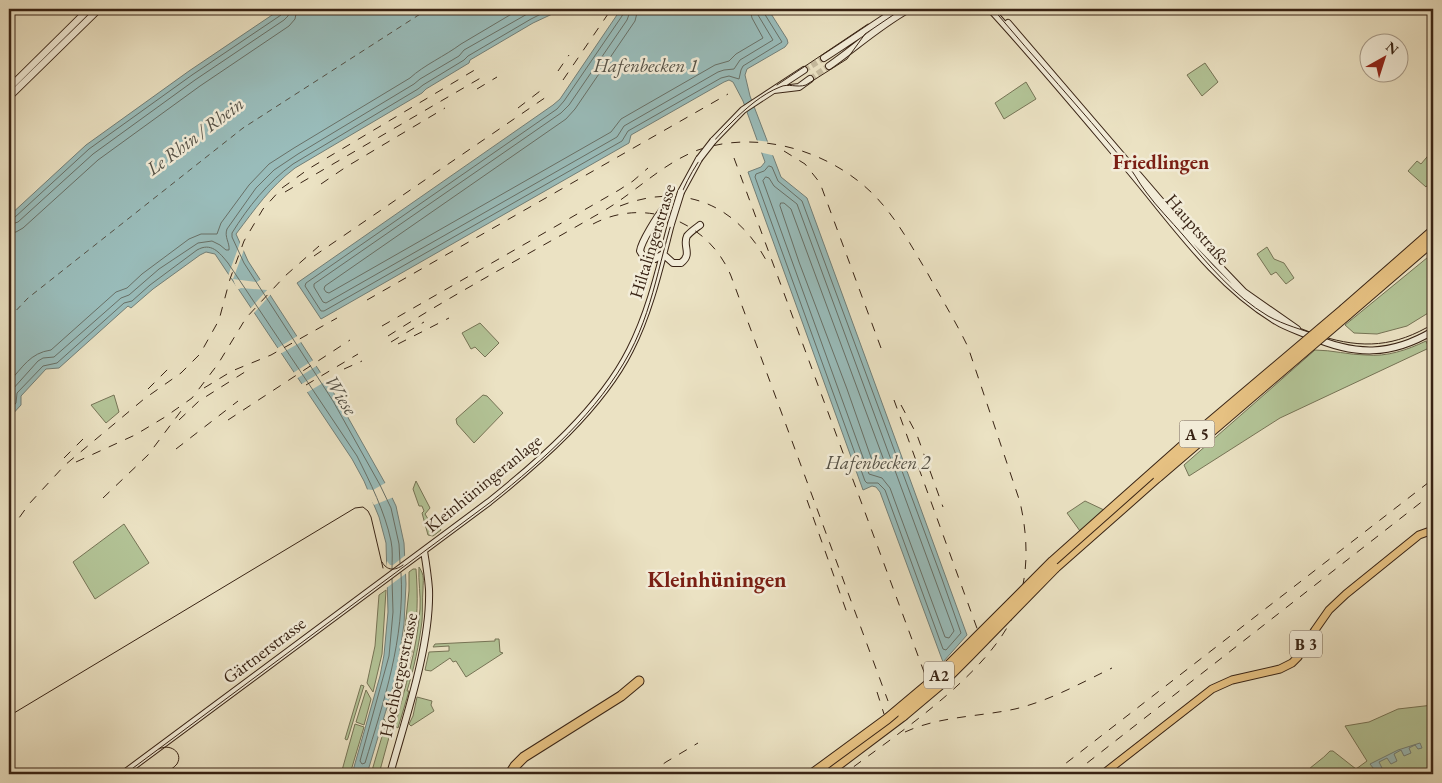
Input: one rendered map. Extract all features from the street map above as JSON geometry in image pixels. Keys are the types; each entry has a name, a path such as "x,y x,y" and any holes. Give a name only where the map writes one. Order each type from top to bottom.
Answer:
{"highway":[{"name":"A 5","path":"1054,565 1188,441 1345,312 1431,234"},
{"name":"A2","path":"812,774 887,719 937,677 1054,565"},
{"name":"A2","path":"826,774 941,684 1054,565"},
{"path":"510,774 516,764 527,755 605,706 639,682"}],"main road":[{"path":"9,88 89,9"},
{"path":"9,97 98,9"},
{"path":"824,58 898,9"},
{"path":"829,66 852,50 868,35 909,9"},
{"name":"Hauptstraße","path":"990,9 1220,277 1263,313 1289,329 1336,346 1370,351 1399,347 1433,331"},
{"name":"Hauptstraße","path":"996,9 1196,242 1244,292 1303,333"},
{"name":"Hiltalingerstrasse","path":"633,344 650,300 676,206 695,165 722,130 744,110 804,70"},
{"name":"Hiltalingerstrasse","path":"772,90 799,87 810,79"},
{"path":"664,208 641,245 640,251 645,259 655,259 663,254 673,263 680,264 688,254 686,239 688,235 700,225"},
{"name":"Kleinhüningeranlage","path":"424,551 503,491 544,455 600,395 615,375 633,344"},
{"name":"B 3","path":"1103,774 1212,688 1232,680 1280,669 1292,663 1329,610 1419,535 1433,530"},
{"name":"Gärtnerstrasse","path":"123,774 424,551"},
{"name":"Hochbergerstrasse","path":"390,774 423,645 429,590 424,551"}],"green space":[{"path":"1205,63 1218,82 1202,96 1187,75"},
{"path":"1026,82 1036,99 1004,119 995,103"},
{"path":"1432,151 1433,178 1426,187 1408,171 1417,161 1421,164"},
{"path":"1267,247 1274,259 1284,263 1294,278 1286,284 1276,272 1271,275 1257,254"},
{"path":"1433,253 1433,310 1407,326 1377,334 1354,333 1345,325"},
{"path":"480,323 499,343 485,357 475,347 471,349 462,333"},
{"path":"1426,341 1429,348 1280,418 1189,476 1184,465 1315,350 1360,355 1382,355 1404,350"},
{"path":"114,395 119,412 106,423 91,405"},
{"path":"483,395 487,396 503,413 474,443 457,424 456,419"},
{"path":"416,481 430,508 425,514 433,527 437,524 441,530 433,536 428,535 422,513 424,511 422,506 419,506 413,489"},
{"path":"1085,501 1104,510 1080,531 1067,513"},
{"path":"124,524 149,563 95,599 73,562"},
{"path":"419,567 423,578 422,621 407,691 409,691 398,728 395,726 410,668 418,624 420,604"},
{"path":"416,569 417,599 412,648 405,647 406,638 404,636 409,572"},
{"path":"386,590 382,654 373,692 367,683 375,646 379,595"},
{"path":"495,639 499,639 500,652 503,653 466,677 456,661 453,662 450,658 431,671 425,670 429,652 449,651 449,646 433,647 435,644 495,641"},
{"path":"405,648 412,649 412,652 393,722 387,710 397,678 402,652"},
{"path":"361,685 364,686 347,740 345,739"},
{"path":"366,690 371,699 364,725 356,722"},
{"path":"417,697 432,701 431,705 434,711 411,726 409,724 413,716"},
{"path":"1433,705 1433,774 1361,774 1360,769 1352,774 1304,774 1330,751 1333,751 1356,769 1367,761 1345,726 1369,722 1398,709"},
{"path":"384,719 391,730 379,774 371,774 385,731 383,726"},
{"path":"355,724 364,727 350,774 341,774"}],"water":[{"name":"Le Rhin / Rhein","path":"281,9 563,9 533,23 470,60 469,63 422,93 295,168 270,191 236,234 248,261 337,398 396,506 404,543 406,584 404,624 396,677 367,774 352,774 380,676 384,655 388,612 386,543 379,517 364,481 352,459 215,254 206,252 200,255 153,289 131,308 128,306 59,368 46,369 21,396 21,405 9,418 9,216 86,145 189,71"},
{"path":"621,9 768,9 787,39 788,43 785,47 747,69 745,75 750,96 781,177 807,198 967,635 943,662 880,492 876,487 872,486 863,490 748,172 761,167 765,162 743,101 733,82 729,80 724,82 631,135 629,143 321,319 297,283 553,105 560,99"},
{"path":"1420,743 1422,748 1418,749 1415,745 1409,748 1411,753 1404,756 1401,750 1394,754 1397,761 1391,764 1387,758 1379,762 1383,770 1377,773 1370,764 1398,750"}],"pier":[{"path":"754,140 771,142 776,156 759,152"},
{"path":"241,240 245,247 233,279 228,276"},
{"path":"263,278 272,293 253,314 250,309 267,290 241,288 237,290 233,279 257,282"},
{"path":"299,335 303,341 280,354 276,349"},
{"path":"315,359 318,365 296,379 293,373"},
{"path":"323,371 328,380 306,393 300,385"},
{"path":"387,482 394,497 374,505 364,489 373,490"},
{"path":"407,554 408,572 385,589 387,561 390,565 393,565"}],"ferry route":[{"path":"9,318 28,298 243,128 428,9"}],"tunnel":[{"path":"804,70 824,58"},
{"path":"810,79 829,66"}],"tram line":[{"path":"125,774 492,501 550,451 602,395 630,352 647,313 669,230 683,190 692,172 710,146 736,118 760,98 783,86 806,85 847,59 865,34 902,9"},
{"path":"993,9 1133,172 1159,209 1222,279 1256,308 1287,325 1351,343 1365,344 1392,341 1419,332 1433,324"},
{"path":"777,85 868,24"},
{"path":"9,716 355,508 363,507 371,517 383,568"},
{"path":"382,562 391,569 403,565"},
{"path":"159,749 163,747 171,748 179,756 177,764 164,774"}],"railway":[{"path":"563,80 608,14"},
{"path":"558,71 569,55"},
{"path":"9,532 29,504 65,465 144,399 181,373 200,354 219,320 230,279 244,241 263,209 282,188 310,168 478,68"},
{"path":"285,192 484,76"},
{"path":"477,89 497,77"},
{"path":"518,108 544,88"},
{"path":"367,300 728,94"},
{"path":"314,256 549,95"},
{"path":"321,184 445,108"},
{"path":"388,336 600,213 672,163 698,150 721,144 745,142 769,143 793,148 816,156 837,167 857,180 875,196 890,214 910,244 968,347 1020,502 1025,528 1026,555 1024,581 1017,607 1005,631 987,655 942,700 844,774"},
{"path":"784,151 805,164 820,183 881,348"},
{"path":"734,158 927,680"},
{"path":"382,326 619,190 648,168"},
{"path":"620,206 643,199 664,196 685,198 704,203 722,212 739,224 753,240 766,260"},
{"path":"593,224 613,216 634,213 654,214 674,219 692,228 708,241 721,257 731,276 888,701"},
{"path":"76,462 135,435 192,398 218,364 246,318 285,276 319,246"},
{"path":"204,388 232,371 271,355 337,318"},
{"path":"398,344 449,318"},
{"path":"391,342 424,322"},
{"path":"228,420 350,340"},
{"path":"306,385 358,354"},
{"path":"344,369 362,361"},
{"path":"148,389 173,364"},
{"path":"179,420 199,401 248,370"},
{"path":"894,400 978,631"},
{"path":"176,449 238,401"},
{"path":"901,405 917,435 943,507"},
{"path":"103,498 148,455 181,411"},
{"path":"64,458 83,439"},
{"path":"1052,774 1433,479"},
{"path":"1073,774 1433,493"},
{"path":"807,500 847,613"},
{"path":"905,732 945,720 1028,706 1065,691 1112,668"},
{"path":"877,692 884,714"},
{"path":"649,774 698,743"}],"district":[{"name":"Friedlingen","path":"1161,162"},
{"name":"Kleinhüningen","path":"717,579"}],"water label":[{"name":"Hafenbecken 1","path":"646,65"},
{"name":"Wiese","path":"341,395"},
{"name":"Hafenbecken 2","path":"878,462"}]}
